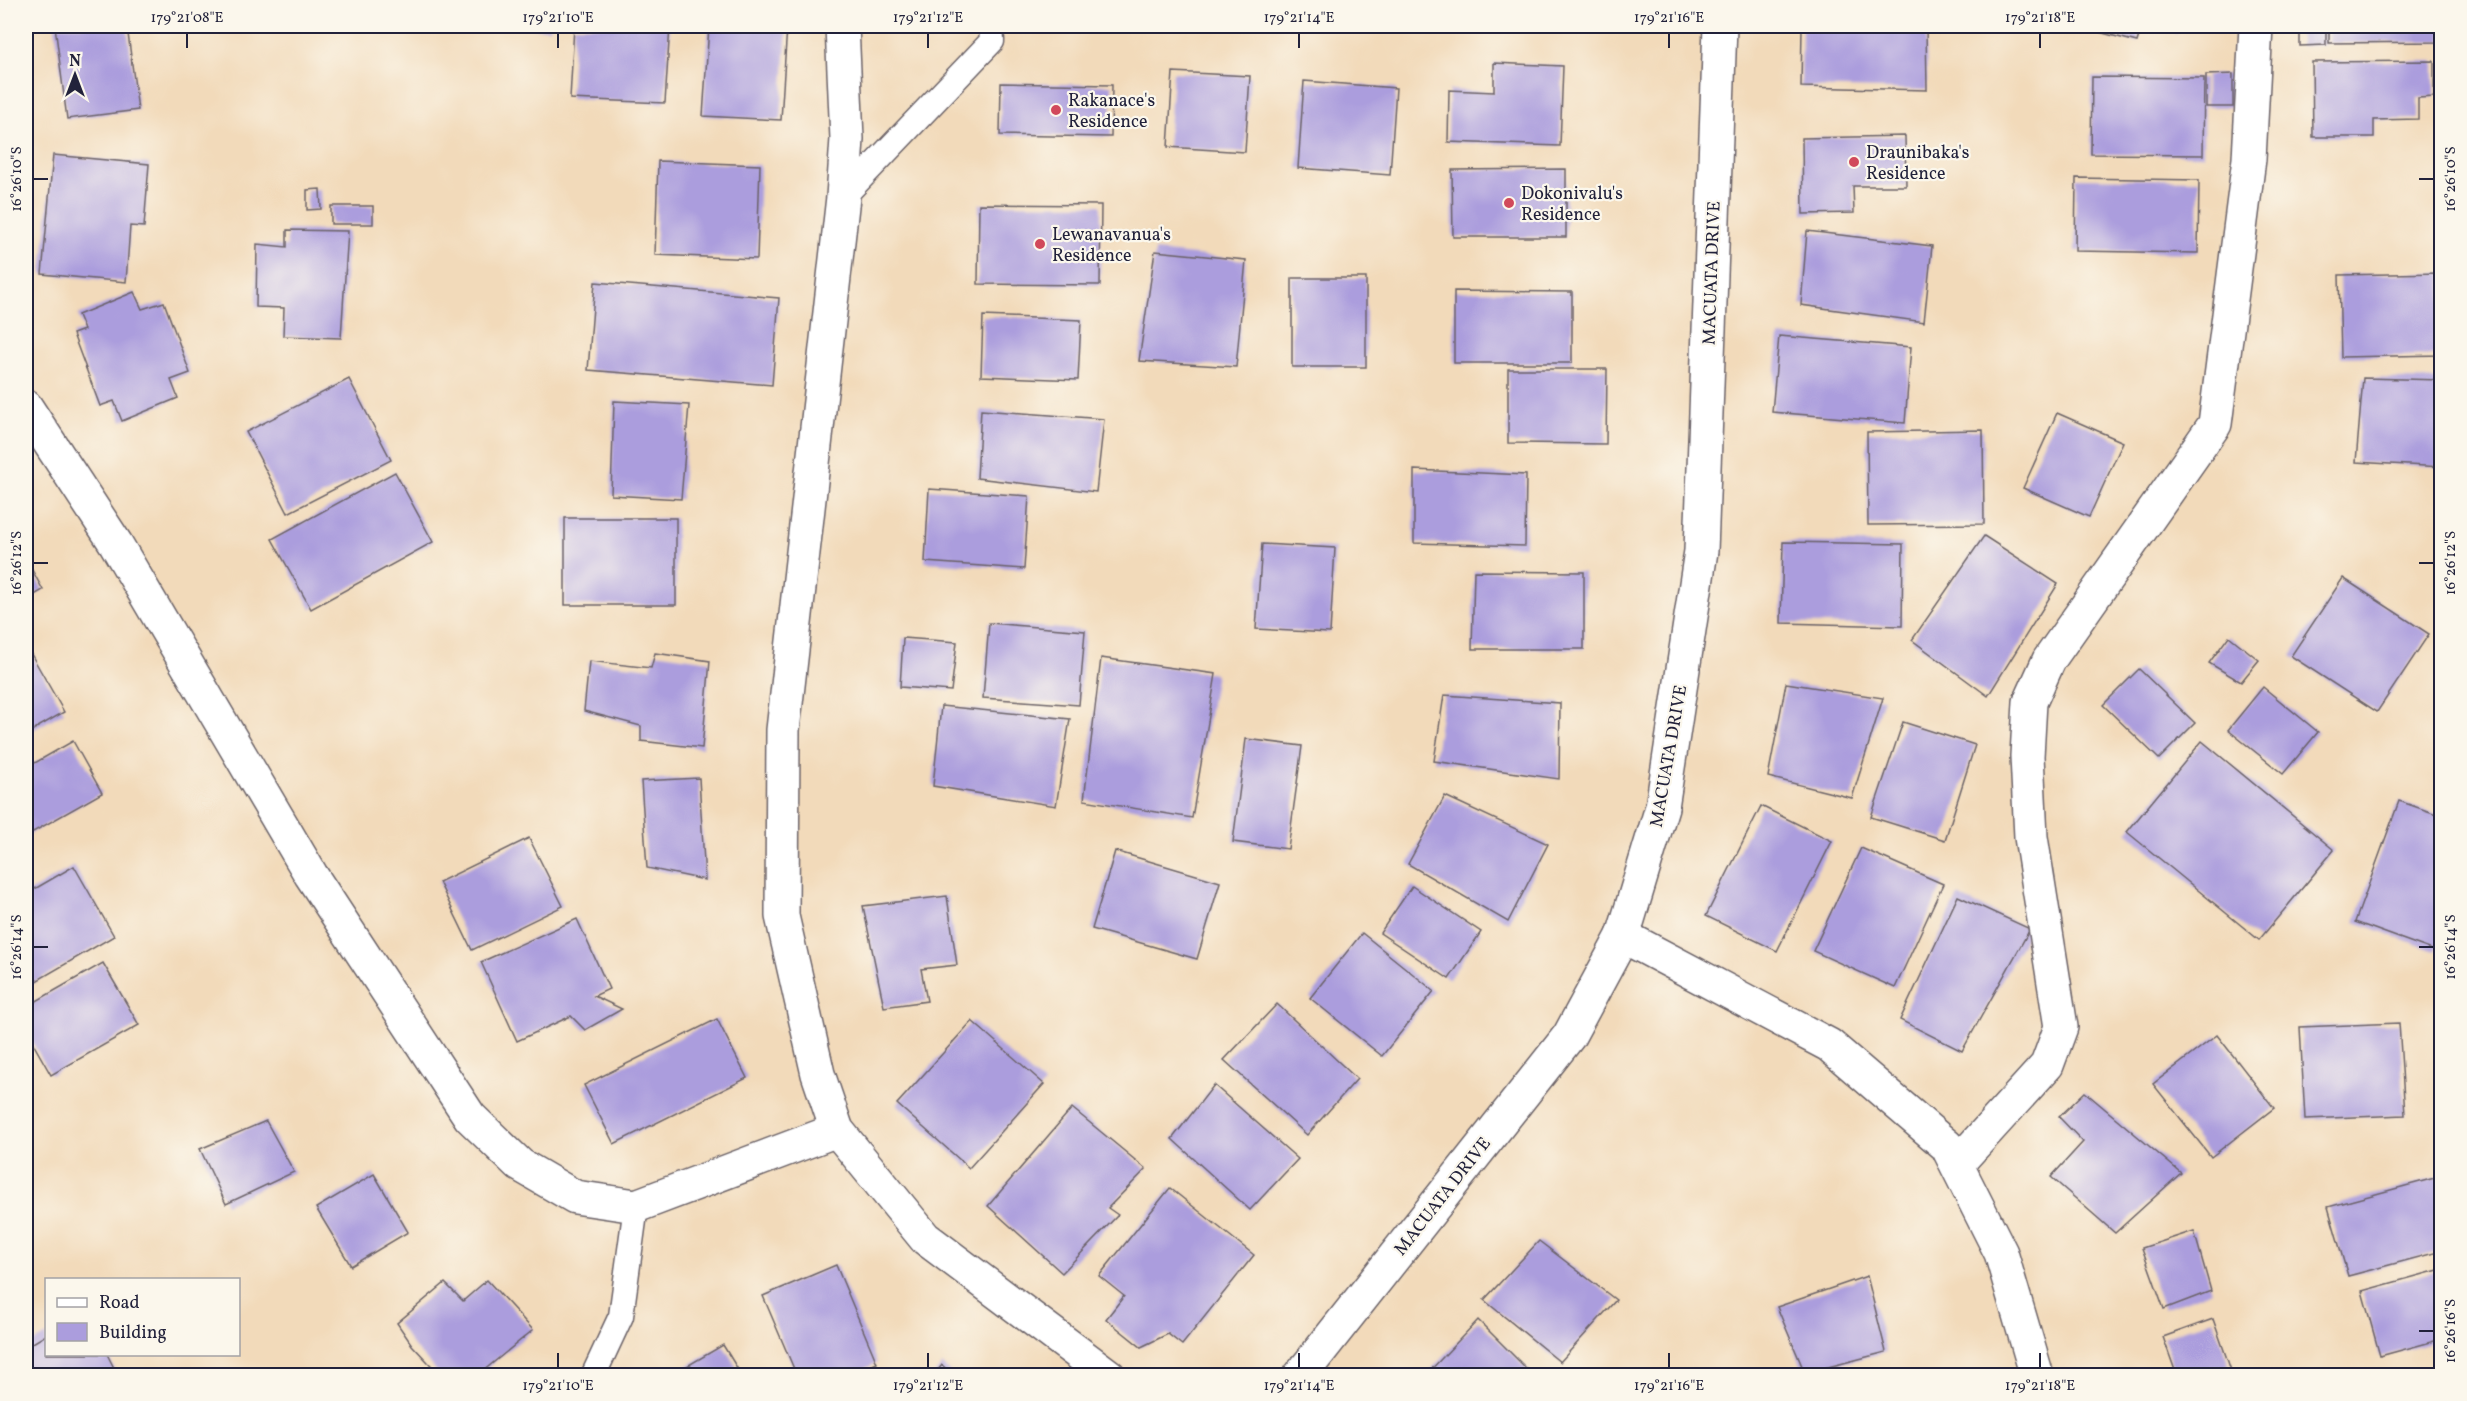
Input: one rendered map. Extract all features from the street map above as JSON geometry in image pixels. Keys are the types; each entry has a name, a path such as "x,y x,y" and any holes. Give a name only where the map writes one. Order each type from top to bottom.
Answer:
{"street":[{"path":"842,26 848,139 783,730 782,916 818,1074 837,1130 925,1238 1109,1376"},
{"name":"MACUATA DRIVE","path":"1300,1376 1569,1036 1623,936 1662,807 1701,551 1720,26"},
{"path":"1957,1164 2047,1065 2061,1028 2031,837 2027,756 2030,702 2049,660 2215,424 2249,159 2256,26"},
{"path":"26,406 116,544 310,875 470,1117 520,1165 575,1197 636,1206 837,1130"},
{"path":"1623,936 1829,1045 1947,1146 2001,1253 2037,1376"}],"lane":[{"path":"843,197 991,33 1012,26"},
{"path":"593,1376 621,1316 636,1206"}],"building":[{"path":"55,26 127,26 138,110 67,119"},
{"path":"514,26 550,26 549,29"},
{"path":"574,26 670,26 665,103 570,99"},
{"path":"709,26 787,26 781,120 703,116"},
{"path":"1802,26 1926,26 1927,90 1801,87"},
{"path":"2088,26 2142,26 2137,42 2087,29"},
{"path":"2148,26 2179,26 2177,34"},
{"path":"2300,26 2326,26 2326,45 2300,46"},
{"path":"2329,26 2442,26 2442,42 2329,43"},
{"path":"2434,61 2434,97 2418,98 2418,119 2374,120 2374,137 2313,137 2312,62"},
{"path":"1494,63 1563,66 1560,146 1448,142 1449,90 1494,92"},
{"path":"1173,72 1250,76 1245,152 1168,147"},
{"path":"2233,74 2233,107 2206,107 2206,75"},
{"path":"2092,77 2204,78 2203,155 2091,154"},
{"path":"1304,81 1396,88 1390,175 1298,168"},
{"name":"Rakanace's Residence","path":"1001,83 1112,85 1111,137 1000,135"},
{"name":"Draunibaka's Residence","path":"1905,136 1906,186 1853,186 1854,213 1803,214 1802,138"},
{"path":"53,155 149,164 144,227 130,226 126,282 42,274"},
{"path":"658,161 760,165 757,259 655,255"},
{"name":"Dokonivalu's Residence","path":"1566,169 1566,237 1453,237 1452,170"},
{"path":"2076,178 2199,180 2198,253 2075,251"},
{"path":"320,189 321,209 307,210 307,190"},
{"name":"Lewanavanua's Residence","path":"979,204 1101,205 1100,285 978,284"},
{"path":"331,206 373,206 373,224 331,224"},
{"path":"287,230 348,231 341,338 283,336 284,308 256,307 257,244 287,247"},
{"path":"1807,231 1932,246 1924,322 1801,305"},
{"path":"1155,251 1246,260 1236,367 1139,361"},
{"path":"2442,273 2442,355 2341,357 2339,275"},
{"path":"1292,278 1366,278 1366,367 1292,367"},
{"path":"595,282 779,298 772,385 588,370"},
{"path":"1454,291 1572,292 1572,363 1454,363"},
{"path":"134,292 142,309 164,302 190,373 171,380 178,398 122,421 114,401 100,406 73,334 84,330 78,315"},
{"path":"983,316 1081,320 1078,380 981,376"},
{"path":"1779,336 1911,347 1905,423 1772,412"},
{"path":"1508,369 1607,369 1606,444 1508,443"},
{"path":"2363,378 2442,380 2442,467 2356,462"},
{"path":"349,379 391,460 288,513 246,432"},
{"path":"614,401 689,405 681,499 611,495"},
{"path":"981,410 1104,419 1096,492 977,478"},
{"path":"2057,413 2123,442 2089,517 2023,488"},
{"path":"1983,430 1984,524 1868,525 1867,432"},
{"path":"1414,470 1526,475 1525,546 1414,543"},
{"path":"395,472 433,542 311,609 272,539"},
{"path":"929,489 1029,496 1024,569 925,562"},
{"path":"565,518 676,518 676,605 565,605"},
{"path":"1984,536 2058,584 1988,696 1912,640"},
{"path":"1783,542 1903,544 1902,626 1781,623"},
{"path":"1262,544 1335,548 1330,633 1256,629"},
{"path":"26,559 43,590 26,600"},
{"path":"1474,571 1584,572 1584,649 1472,649"},
{"path":"2343,578 2429,634 2377,712 2291,656"},
{"path":"989,623 1085,631 1079,705 983,698"},
{"path":"2229,636 2259,660 2241,682 2209,663"},
{"path":"903,638 957,642 951,691 900,687"},
{"path":"655,653 710,661 702,748 641,741 641,726 584,711 589,661 651,668"},
{"path":"31,654 64,712 26,734 26,657"},
{"path":"1101,658 1216,674 1192,818 1084,800"},
{"path":"2139,669 2195,723 2159,759 2103,705"},
{"path":"1786,683 1883,698 1852,798 1768,777"},
{"path":"2263,687 2318,732 2283,774 2228,730"},
{"path":"1444,695 1560,703 1559,779 1434,761"},
{"path":"941,706 1070,719 1056,806 933,786"},
{"path":"1903,722 1975,745 1945,840 1871,817"},
{"path":"1246,739 1302,746 1288,849 1233,842"},
{"path":"73,741 102,793 26,836 26,768"},
{"path":"2202,741 2334,850 2259,940 2127,832"},
{"path":"699,778 705,880 647,868 641,781"},
{"path":"1445,796 1548,844 1508,922 1408,864"},
{"path":"2399,801 2442,816 2442,932 2435,951 2355,922"},
{"path":"1761,806 1832,841 1777,951 1706,916"},
{"path":"529,838 563,906 472,950 439,882"},
{"path":"1861,848 1943,884 1895,988 1813,951"},
{"path":"1115,851 1220,882 1197,959 1092,929"},
{"path":"74,866 114,936 26,987 26,894"},
{"path":"1412,886 1481,932 1449,979 1380,933"},
{"path":"947,896 957,965 921,969 927,1001 884,1007 863,906"},
{"path":"1958,896 2030,929 1962,1051 1900,1020"},
{"path":"577,919 609,989 594,996 622,1009 585,1030 571,1016 517,1041 481,962"},
{"path":"1362,933 1434,991 1382,1056 1310,998"},
{"path":"103,963 139,1025 51,1075 26,1031 26,1007"},
{"path":"1277,1004 1357,1079 1307,1135 1224,1060"},
{"path":"717,1019 747,1078 614,1144 584,1085"},
{"path":"972,1021 1044,1084 969,1168 897,1104"},
{"path":"2399,1023 2405,1115 2305,1119 2300,1027"},
{"path":"2217,1035 2274,1108 2211,1157 2153,1084"},
{"path":"1214,1085 1298,1159 1250,1210 1172,1139"},
{"path":"2085,1092 2181,1173 2115,1233 2051,1177 2083,1142 2059,1117"},
{"path":"1072,1108 1146,1169 1108,1208 1118,1215 1062,1273 988,1206"},
{"path":"266,1121 294,1172 226,1204 200,1149"},
{"path":"374,1174 408,1232 351,1266 316,1208"},
{"path":"2442,1176 2442,1251 2348,1276 2328,1207"},
{"path":"1170,1188 1254,1255 1182,1345 1168,1334 1141,1347 1106,1319 1124,1296 1099,1276"},
{"path":"2194,1231 2211,1291 2164,1309 2142,1248"},
{"path":"1539,1241 1616,1300 1560,1362 1484,1300"},
{"path":"836,1265 877,1363 848,1376 797,1376 763,1296"},
{"path":"2442,1269 2442,1339 2380,1356 2362,1291"},
{"path":"1867,1276 1886,1352 1805,1373 1777,1307"},
{"path":"487,1280 533,1330 477,1376 441,1376 412,1345 397,1323 445,1283 463,1301"},
{"path":"2213,1319 2233,1376 2177,1376 2163,1337"},
{"path":"1478,1320 1534,1376 1425,1376"},
{"path":"45,1336 45,1356 108,1356 118,1376 26,1376 26,1347"},
{"path":"723,1345 742,1376 670,1376"},
{"path":"942,1365 954,1376 933,1376"}],"place":[{"name":"Rakanace's Residence","path":"1056,110"},
{"name":"Draunibaka's Residence","path":"1854,162"},
{"name":"Dokonivalu's Residence","path":"1509,203"},
{"name":"Lewanavanua's Residence","path":"1040,244"}]}
